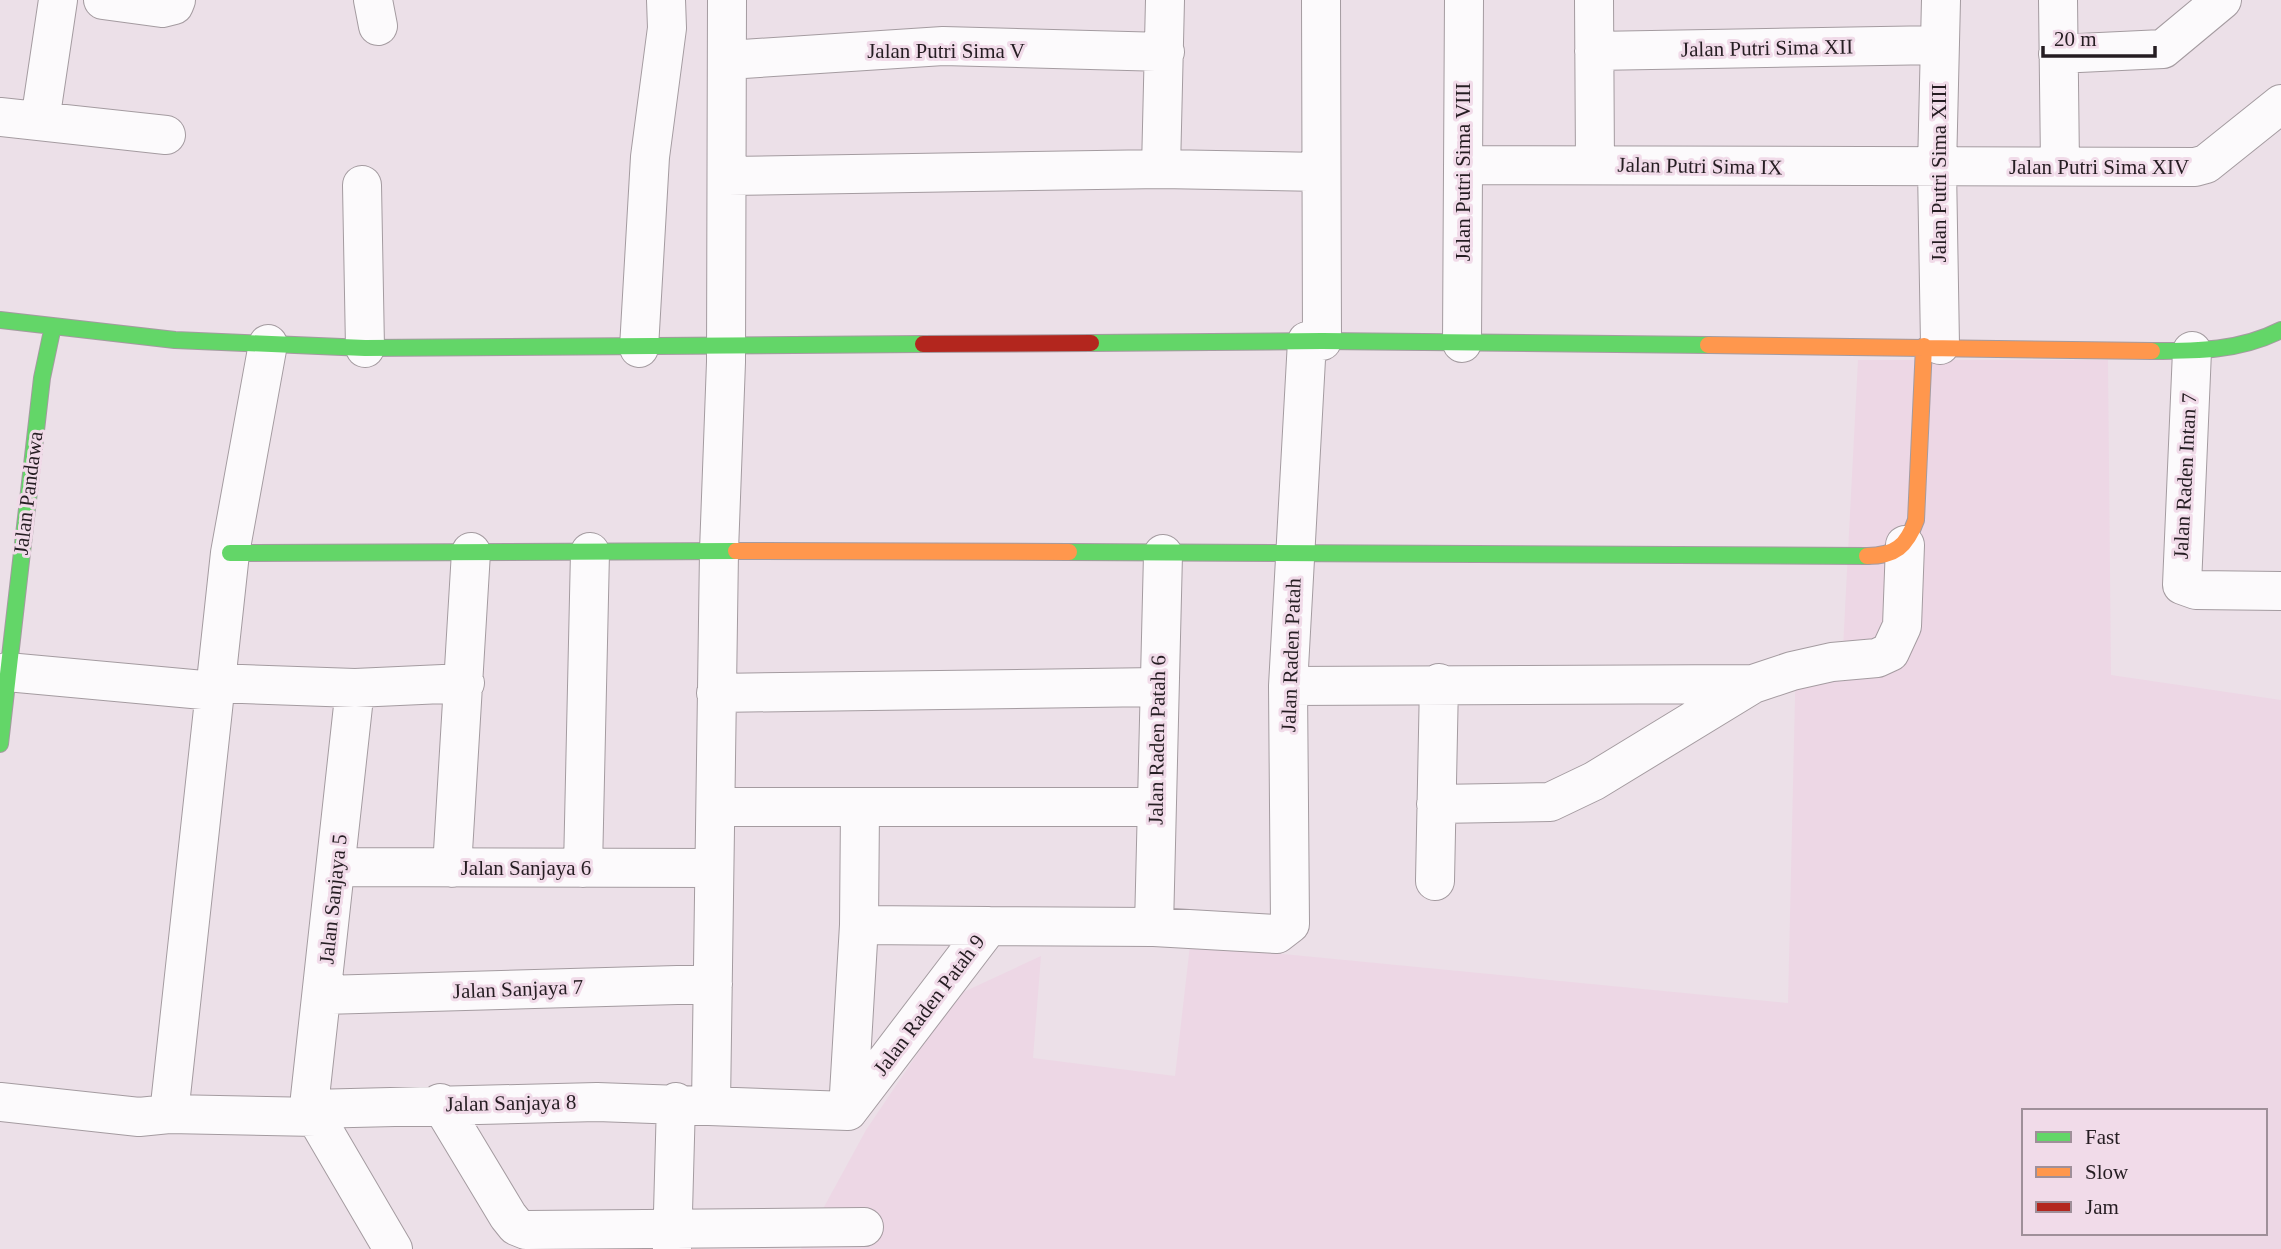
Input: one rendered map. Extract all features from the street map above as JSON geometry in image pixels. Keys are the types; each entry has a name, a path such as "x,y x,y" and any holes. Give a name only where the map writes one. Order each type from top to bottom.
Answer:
{"street":[{"path":"40,121 58,0"},
{"path":"103,0 162,8 174,5 176,0"},
{"path":"1161,169 1165,0"},
{"name":"Jalan Raden Patah","path":"1285,930 1290,923 1288,686 1294,553 1304,380 1314,341 1321,172 1321,0"},
{"name":"Jalan Putri Sima VIII","path":"1462,343 1464,0"},
{"path":"1594,0 1595,165"},
{"name":"Jalan Putri Sima XIII","path":"1932,346 1941,0"},
{"path":"2058,0 2060,165"},
{"path":"2058,54 2163,49 2222,0"},
{"path":"639,348 650,157 666,12"},
{"name":"Jalan Putri Sima V","path":"666,12 727,28 943,46 1165,52"},
{"path":"672,1240 713,984 716,693 725,346 727,28"},
{"name":"Jalan Putri Sima XII","path":"1594,51 1940,45"},
{"name":"Jalan Putri Sima XIV","path":"1937,169 2060,165 2200,166 2281,104"},
{"path":"0,117 166,135"},
{"name":"Jalan Putri Sima IX","path":"1463,165 1937,169"},
{"path":"727,176 1161,169 1321,172"},
{"path":"362,184 365,348"},
{"path":"0,320 175,340 365,348 1314,341 2192,351 2232,348 2265,339 2281,330"},
{"name":"Jalan Pandawa","path":"0,744 42,378 53,326"},
{"path":"169,1114 230,553 268,344"},
{"path":"230,553 998,550 1163,554 1883,556 1898,552 1905,545 1916,520 1932,346"},
{"name":"Jalan Raden Intan 7","path":"2192,351 2182,585 2196,590 2281,591"},
{"path":"1436,804 1550,802 1594,781 1753,684 1792,671 1877,658 1890,652 1902,626 1905,545"},
{"path":"452,868 471,552"},
{"path":"583,868 590,552"},
{"name":"Jalan Raden Patah 6","path":"1154,927 1163,554"},
{"path":"7,672 214,687 355,688 465,683"},
{"path":"1288,686 1439,683 1753,684"},
{"path":"1435,881 1439,683"},
{"path":"716,693 1158,687"},
{"name":"Jalan Sanjaya 5","path":"313,1113 355,688"},
{"path":"716,807 1155,807"},
{"path":"693,1104 848,1111 859,925 860,808"},
{"name":"Jalan Sanjaya 6","path":"337,867 714,868"},
{"path":"859,925 989,926"},
{"name":"Jalan Raden Patah 9","path":"848,1111 989,926 1154,927 1277,934 1285,930"},
{"name":"Jalan Sanjaya 7","path":"323,995 713,984"},
{"name":"Jalan Sanjaya 8","path":"0,1102 138,1117 169,1114 313,1113 440,1103 693,1104"},
{"path":"440,1103 516,1226 526,1230 672,1240 864,1227"},
{"path":"313,1113 393,1249"}],"shaded area":[{"path":"1858,360 2108,360 2111,675 2281,700 2281,1249 801,1249 866,1130 957,995 1041,956 1033,1058 1175,1076 1190,945 1788,1003 1796,653 1843,648"}],"traffic: fast":[{"path":"0,320 175,340 365,348 923,344"},
{"path":"0,744 42,378 53,326"},
{"path":"2152,351 2234,346 2281,330"},
{"path":"1091,343 1322,341 1708,345"},
{"path":"230,553 736,551"},
{"path":"1069,552 1867,556"}],"traffic: slow":[{"path":"1708,345 2152,351"},
{"path":"1867,556 1877,556 1899,548 1916,520 1924,346"},
{"path":"736,551 1069,552"}],"traffic: jam":[{"path":"923,344 1091,343"}]}
